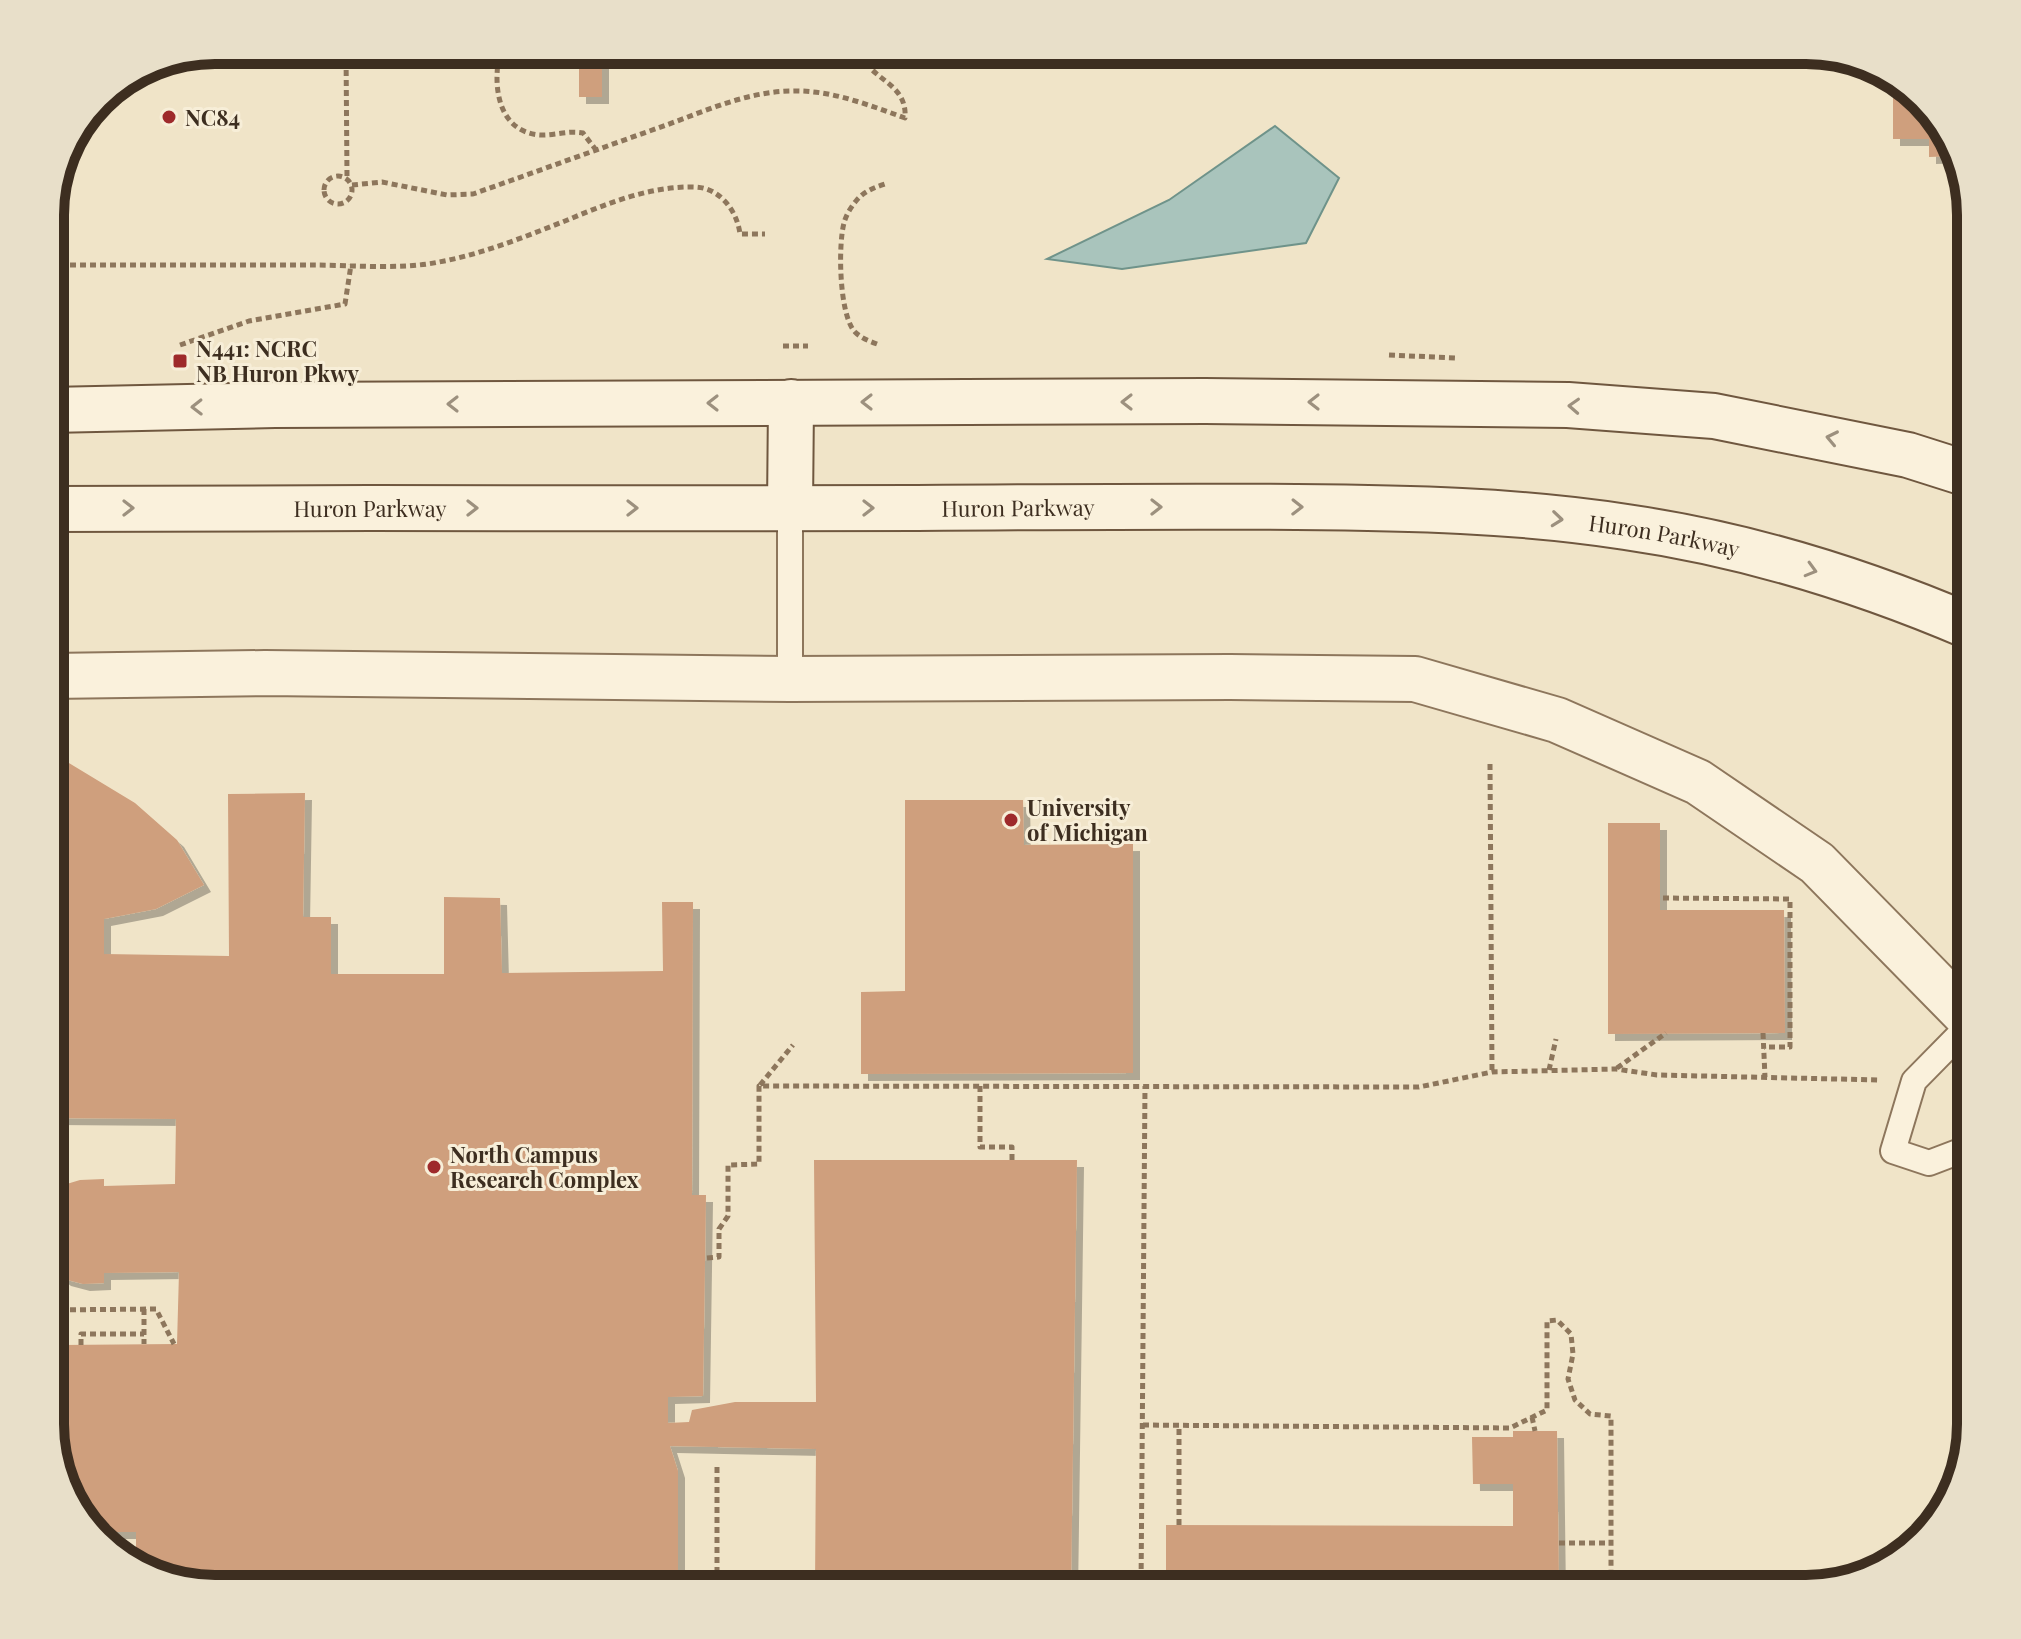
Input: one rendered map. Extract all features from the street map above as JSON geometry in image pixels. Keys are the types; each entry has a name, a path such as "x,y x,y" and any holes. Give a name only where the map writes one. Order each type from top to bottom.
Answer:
{"main road":[{"path":"790,508 791,402"},
{"path":"64,410 275,405 791,402 1441,403 1637,409 1714,416 1803,432 1908,455 1957,471"},
{"name":"Huron Parkway","path":"64,509 1400,508 1527,515 1627,527 1756,554 1865,586 1957,621"},
{"path":"64,676 265,673 790,679 1415,679 1557,720 1698,782 1817,863 1957,1008"}],"lane":[{"path":"790,508 790,679"},
{"path":"1957,1036 1914,1081 1893,1151 1929,1163 1957,1152"}],"path":[{"path":"346,64 347,178 352,185 352,194 347,201 339,204 330,202 325,194 329,178 338,175 347,178"},
{"path":"498,64 496,87 499,102 514,125 535,135 583,133 596,150"},
{"path":"352,185 382,182 447,195 473,194 727,103 775,92 808,91 832,95 905,118 904,99 868,64"},
{"path":"877,344 856,333 845,315 842,303 842,238 844,223 855,202 864,192 888,183"},
{"path":"64,265 425,264 455,259 511,242 613,202 653,191 692,186 705,187 724,201 739,222 740,234 765,234"},
{"path":"180,345 249,321 345,304 351,265"},
{"path":"783,346 808,346"},
{"path":"1490,764 1492,1072"},
{"path":"1663,898 1790,899 1790,1047 1764,1047"},
{"path":"1616,1069 1666,1033"},
{"path":"1763,1033 1765,1077"},
{"path":"1549,1070 1556,1039"},
{"path":"707,1258 719,1257 719,1229 728,1216 728,1165 759,1164 759,1086 793,1045"},
{"path":"759,1086 1419,1087 1492,1072 1616,1069 1657,1075 1914,1081"},
{"path":"980,1086 980,1147 1012,1147 1012,1160"},
{"path":"1141,1575 1145,1086"},
{"path":"144,1309 144,1344"},
{"path":"64,1310 156,1309 174,1344"},
{"path":"1143,1425 1510,1428 1547,1410 1547,1321 1557,1320 1571,1334 1573,1354 1568,1379 1575,1400 1590,1414 1611,1416 1611,1575"},
{"path":"81,1345 81,1334 144,1334"},
{"path":"1532,1417 1535,1431"},
{"path":"1179,1425 1179,1525"},
{"path":"717,1467 717,1575"},
{"path":"1559,1543 1611,1543"}],"water":[{"path":"1275,126 1339,178 1306,243 1122,269 1047,259 1169,200"}],"building":[{"path":"579,64 602,64 602,97 579,97"},
{"path":"1893,91 1920,115 1945,156 1929,157 1929,139 1893,139"},
{"name":"North Campus Research Complex","path":"64,760 135,803 177,840 204,885 156,909 104,919 104,954 229,956 228,794 305,793 303,917 331,917 331,974 444,974 444,897 500,898 502,973 663,971 662,902 693,902 692,1195 706,1195 703,1396 668,1397 668,1423 689,1422 692,1410 735,1402 816,1402 814,1160 1077,1160 1071,1575 815,1575 816,1449 670,1446 678,1471 678,1575 205,1575 167,1567 140,1555 136,1552 136,1532 109,1532 95,1516 80,1491 69,1463 64,1434 64,1345 177,1344 179,1272 104,1273 104,1283 83,1284 64,1279 64,1185 80,1180 104,1179 104,1186 175,1184 176,1119 64,1118"},
{"path":"905,800 1023,800 1024,845 1133,844 1133,1073 861,1074 861,992 905,991"},
{"path":"1608,823 1660,823 1660,910 1784,910 1785,1033 1608,1034"},
{"path":"1513,1431 1557,1431 1559,1575 1166,1575 1166,1525 1513,1526 1513,1484 1473,1484 1472,1437 1513,1437"}],"place":[{"name":"NC84","path":"169,117"},
{"name":"N441: NCRC NB Huron Pkwy","path":"180,361"},
{"name":"University of Michigan","path":"1011,820"},
{"name":"North Campus Research Complex","path":"434,1167"}]}
